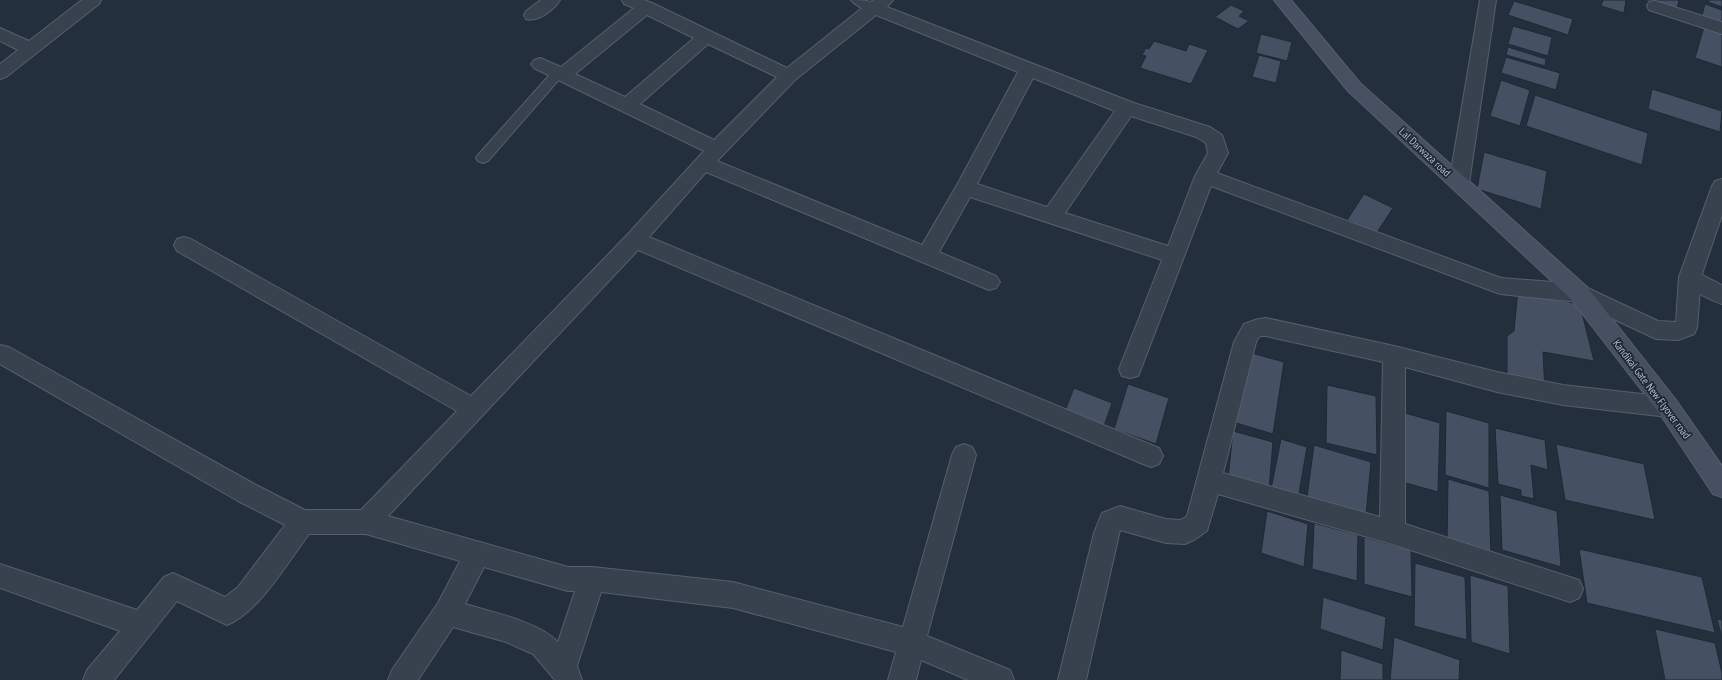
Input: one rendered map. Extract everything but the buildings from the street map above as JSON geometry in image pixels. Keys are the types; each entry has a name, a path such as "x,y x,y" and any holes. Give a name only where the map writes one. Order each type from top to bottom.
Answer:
{"main road":[{"name":"Lal Darwaza road","path":"1282,0 1354,87 1579,293"},
{"name":"Kandikal Gate New Flyover road","path":"1579,293 1668,407 1722,486"}],"street":[{"path":"0,73 93,0"},
{"path":"532,15 552,0"},
{"path":"1459,183 1488,0"},
{"path":"366,522 635,240 717,149 789,76 872,3 1028,70 1127,108 1203,132 1215,140 1218,153 1205,176 1130,369"},
{"path":"560,74 638,4 789,76"},
{"path":"1655,6 1722,28"},
{"path":"0,34 30,49"},
{"path":"626,106 707,36"},
{"path":"540,64 717,149"},
{"path":"926,256 965,188 1028,70"},
{"path":"1051,217 1127,108"},
{"path":"703,164 989,282"},
{"path":"1205,176 1500,286 1579,293 1656,330 1678,331 1686,328 1690,277 1722,186"},
{"path":"965,188 1174,256"},
{"path":"635,240 1151,456"},
{"path":"184,245 474,409"},
{"path":"1690,277 1722,295"},
{"path":"1072,680 1110,521 1120,518 1166,531 1185,532 1198,523 1245,342 1249,332 1255,328 1266,327 1394,355 1497,382 1563,395 1668,407"},
{"path":"1,354 247,493 303,522 366,522 568,579 592,579 733,595 912,643 1000,680"},
{"path":"1392,532 1394,355"},
{"path":"902,680 964,455"},
{"path":"1209,480 1392,532 1570,589"},
{"path":"97,680 173,586 226,612 247,596 303,522"},
{"path":"402,680 447,612 478,553"},
{"path":"0,576 141,625"},
{"path":"566,674 592,579"},
{"path":"447,612 509,630 542,645 566,674"}],"lane":[{"path":"483,158 560,74"}]}
